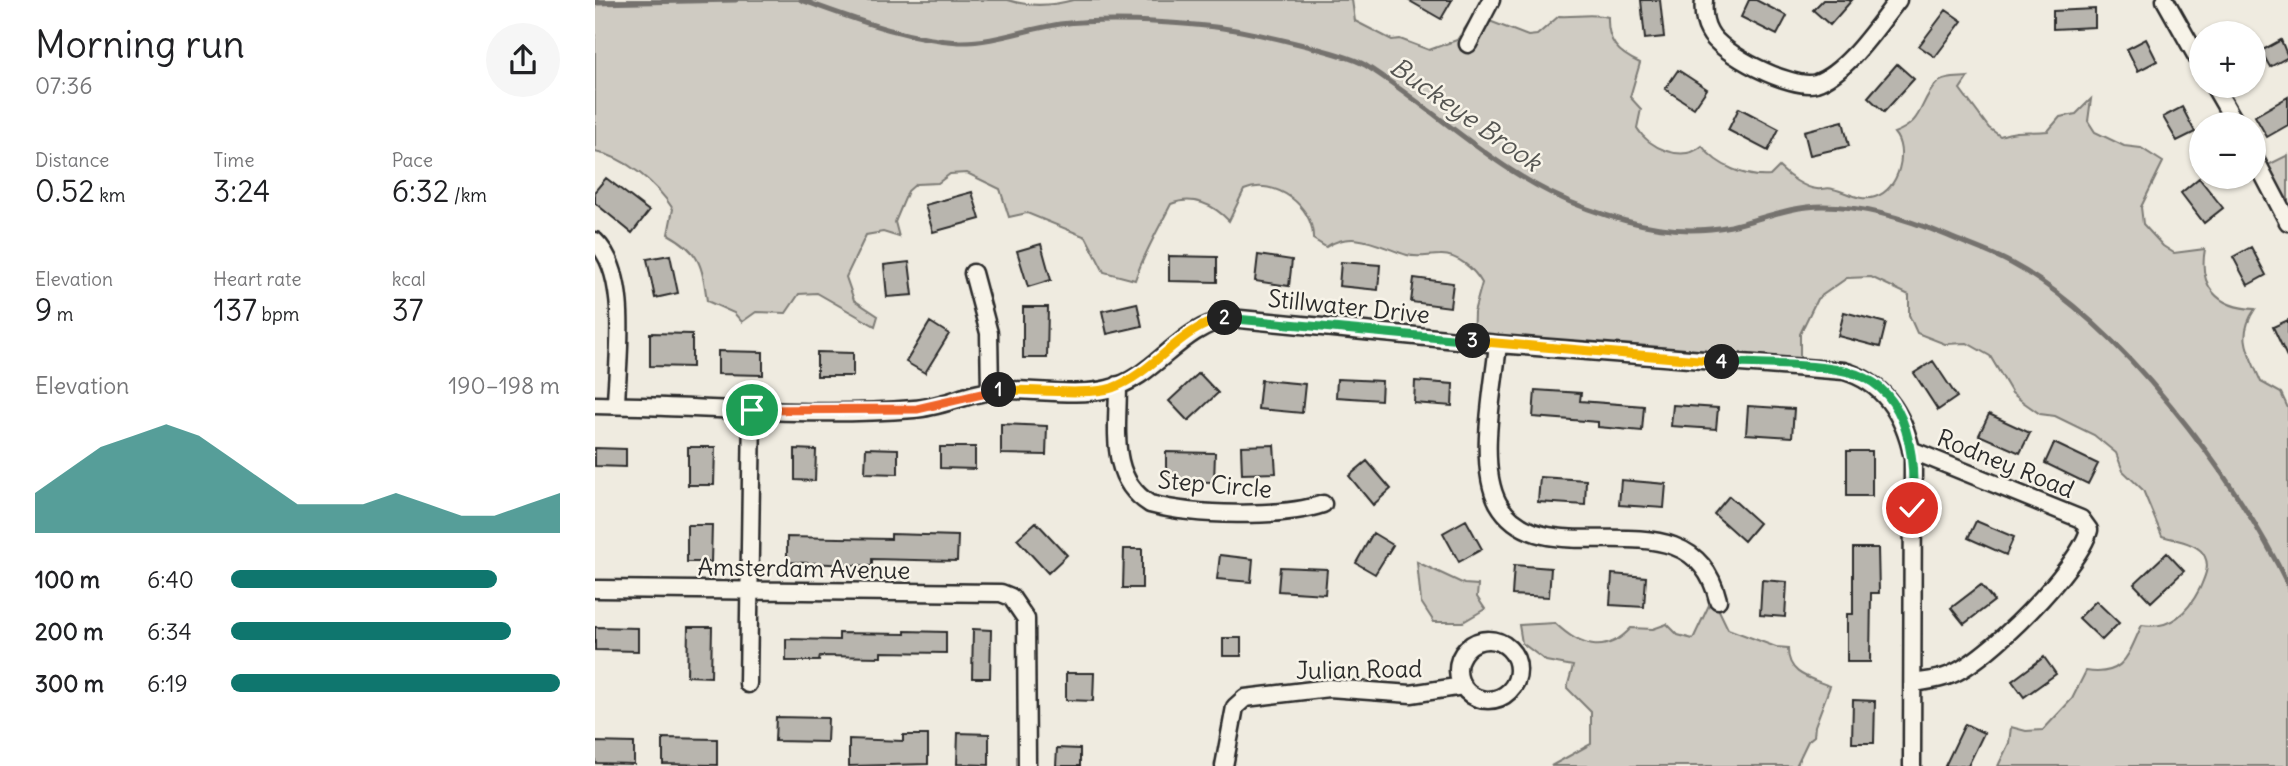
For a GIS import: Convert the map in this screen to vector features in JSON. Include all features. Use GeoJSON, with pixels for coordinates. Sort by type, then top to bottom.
{"type":"FeatureCollection","features":[{"type":"Feature","properties":{"kind":"street"},"geometry":{"type":"LineString","coordinates":[[1468,44],[1491,0]]}},
{"type":"Feature","properties":{"kind":"street"},"geometry":{"type":"LineString","coordinates":[[1704,0],[1709,33],[1724,47],[1777,77],[1806,85],[1828,77],[1844,64],[1898,0]]}},
{"type":"Feature","properties":{"kind":"street"},"geometry":{"type":"LineString","coordinates":[[2165,0],[2189,43]]}},
{"type":"Feature","properties":{"kind":"street"},"geometry":{"type":"LineString","coordinates":[[2266,180],[2288,222]]}},
{"type":"Feature","properties":{"kind":"street"},"geometry":{"type":"LineString","coordinates":[[595,241],[609,261],[616,282],[619,311],[616,405]]}},
{"type":"Feature","properties":{"kind":"street"},"geometry":{"type":"LineString","coordinates":[[973,273],[989,333],[991,391]]}},
{"type":"Feature","properties":{"kind":"street","name":"Stillwater Drive"},"geometry":{"type":"LineString","coordinates":[[595,405],[752,410],[917,409],[991,391],[1088,391],[1118,385],[1158,362],[1196,328],[1230,317],[1499,344],[1845,371],[1865,378],[1886,395],[1898,412],[1911,450],[1913,683]]}},
{"type":"Feature","properties":{"kind":"street"},"geometry":{"type":"LineString","coordinates":[[1499,344],[1488,464],[1498,502],[1511,519],[1526,529],[1564,537],[1654,540],[1682,548],[1706,568],[1718,600]]}},
{"type":"Feature","properties":{"kind":"street","name":"Step Circle"},"geometry":{"type":"LineString","coordinates":[[1118,385],[1120,467],[1124,481],[1138,497],[1150,505],[1268,513],[1304,510],[1323,504]]}},
{"type":"Feature","properties":{"kind":"street"},"geometry":{"type":"LineString","coordinates":[[748,684],[752,410]]}},
{"type":"Feature","properties":{"kind":"street","name":"Rodney Road"},"geometry":{"type":"LineString","coordinates":[[1911,450],[2081,519],[2088,530],[2081,551],[2054,586],[1989,647],[1949,676],[1913,683]]}},
{"type":"Feature","properties":{"kind":"street","name":"Amsterdam Avenue"},"geometry":{"type":"LineString","coordinates":[[595,589],[1001,593],[1011,597],[1026,619],[1027,766]]}},
{"type":"Feature","properties":{"kind":"street"},"geometry":{"type":"LineString","coordinates":[[1912,766],[1913,683]]}},
{"type":"Feature","properties":{"kind":"street","name":"Julian Road"},"geometry":{"type":"LineString","coordinates":[[1224,766],[1235,707],[1245,698],[1329,688],[1412,694],[1463,686]]}},
{"type":"Feature","properties":{"kind":"shaded area"},"geometry":{"type":"Polygon","coordinates":[[[595,0],[1008,0],[1040,5],[1073,0],[1352,0],[1355,21],[1392,40],[1400,39],[1429,50],[1457,40],[1474,15],[1528,36],[1537,35],[1559,16],[1602,16],[1608,17],[1609,33],[1615,46],[1640,63],[1630,97],[1641,109],[1637,128],[1649,142],[1676,153],[1694,151],[1702,146],[1724,165],[1742,173],[1770,176],[1779,167],[1807,186],[1831,188],[1864,198],[1883,193],[1896,178],[1901,149],[1894,133],[1911,124],[1930,91],[1943,80],[1968,77],[1960,89],[1989,128],[2000,136],[2048,131],[2060,117],[2076,114],[2091,99],[2088,121],[2095,132],[2124,146],[2141,148],[2163,162],[2141,207],[2143,224],[2163,246],[2174,253],[2205,249],[2205,274],[2213,292],[2230,304],[2255,309],[2246,328],[2249,354],[2261,382],[2281,393],[2288,408],[2288,766],[1998,766],[2009,743],[2011,727],[2026,731],[2043,730],[2072,699],[2086,671],[2099,672],[2117,667],[2128,654],[2142,625],[2162,625],[2184,612],[2200,588],[2206,572],[2206,561],[2198,548],[2162,536],[2143,490],[2123,471],[2116,453],[2094,435],[2055,416],[2040,414],[2023,402],[2012,393],[1990,356],[1967,343],[1945,344],[1917,333],[1909,315],[1909,295],[1871,277],[1847,278],[1817,299],[1800,334],[1800,366],[1473,342],[1474,312],[1482,283],[1464,263],[1446,255],[1411,256],[1356,239],[1346,239],[1326,247],[1313,239],[1312,227],[1300,206],[1280,191],[1256,187],[1244,190],[1229,221],[1202,203],[1187,200],[1171,204],[1135,280],[1104,272],[1086,237],[1027,213],[1009,217],[1000,189],[967,173],[950,174],[938,183],[916,184],[908,191],[895,222],[899,237],[883,232],[866,235],[846,277],[854,300],[878,316],[875,326],[817,293],[799,294],[786,313],[756,312],[742,322],[734,313],[707,301],[701,269],[694,254],[668,234],[673,209],[658,190],[629,166],[595,152],[595,0]]]}},
{"type":"Feature","properties":{"kind":"shaded area"},"geometry":{"type":"Polygon","coordinates":[[[2288,155],[2288,224],[2266,177],[2266,166],[2288,155]]]}},
{"type":"Feature","properties":{"kind":"shaded area"},"geometry":{"type":"Polygon","coordinates":[[[1417,562],[1464,584],[1478,585],[1477,597],[1485,609],[1463,622],[1434,622],[1421,602],[1417,562]]]}},
{"type":"Feature","properties":{"kind":"shaded area"},"geometry":{"type":"Polygon","coordinates":[[[1715,602],[1728,629],[1776,647],[1788,648],[1791,664],[1795,669],[1830,686],[1814,736],[1808,741],[1796,766],[1551,766],[1591,744],[1591,712],[1567,688],[1573,666],[1546,661],[1522,643],[1519,625],[1555,623],[1574,638],[1593,645],[1612,642],[1631,628],[1653,629],[1667,624],[1678,635],[1693,639],[1709,605],[1715,602]]]}},
{"type":"Feature","properties":{"kind":"building"},"geometry":{"type":"Polygon","coordinates":[[[1408,0],[1452,0],[1441,19],[1408,0]]]}},
{"type":"Feature","properties":{"kind":"building"},"geometry":{"type":"Polygon","coordinates":[[[1641,0],[1660,0],[1664,37],[1645,39],[1641,0]]]}},
{"type":"Feature","properties":{"kind":"building"},"geometry":{"type":"Polygon","coordinates":[[[1749,0],[1756,0],[1787,16],[1777,35],[1741,17],[1749,0]]]}},
{"type":"Feature","properties":{"kind":"building"},"geometry":{"type":"Polygon","coordinates":[[[1823,0],[1852,0],[1830,25],[1813,10],[1823,0]]]}},
{"type":"Feature","properties":{"kind":"building"},"geometry":{"type":"Polygon","coordinates":[[[2095,9],[2095,27],[2053,29],[2053,11],[2095,9]]]}},
{"type":"Feature","properties":{"kind":"building"},"geometry":{"type":"Polygon","coordinates":[[[1946,10],[1962,21],[1935,57],[1919,46],[1946,10]]]}},
{"type":"Feature","properties":{"kind":"building"},"geometry":{"type":"Polygon","coordinates":[[[2146,39],[2157,61],[2138,71],[2127,49],[2146,39]]]}},
{"type":"Feature","properties":{"kind":"building"},"geometry":{"type":"Polygon","coordinates":[[[2281,40],[2288,57],[2270,67],[2266,60],[2266,48],[2281,40]]]}},
{"type":"Feature","properties":{"kind":"building"},"geometry":{"type":"Polygon","coordinates":[[[1897,64],[1914,79],[1884,112],[1868,97],[1897,64]]]}},
{"type":"Feature","properties":{"kind":"building"},"geometry":{"type":"Polygon","coordinates":[[[1678,70],[1707,89],[1694,108],[1665,89],[1678,70]]]}},
{"type":"Feature","properties":{"kind":"building"},"geometry":{"type":"Polygon","coordinates":[[[2288,97],[2288,125],[2267,137],[2266,112],[2262,112],[2288,97]]]}},
{"type":"Feature","properties":{"kind":"building"},"geometry":{"type":"Polygon","coordinates":[[[2182,107],[2189,120],[2189,135],[2177,141],[2163,117],[2182,107]]]}},
{"type":"Feature","properties":{"kind":"building"},"geometry":{"type":"Polygon","coordinates":[[[1739,108],[1779,129],[1768,151],[1728,130],[1739,108]]]}},
{"type":"Feature","properties":{"kind":"building"},"geometry":{"type":"Polygon","coordinates":[[[1843,121],[1849,146],[1810,155],[1804,131],[1843,121]]]}},
{"type":"Feature","properties":{"kind":"building"},"geometry":{"type":"Polygon","coordinates":[[[606,178],[649,211],[632,233],[595,203],[595,191],[606,178]]]}},
{"type":"Feature","properties":{"kind":"building"},"geometry":{"type":"Polygon","coordinates":[[[2189,186],[2189,189],[2208,189],[2223,208],[2204,223],[2181,193],[2189,186]]]}},
{"type":"Feature","properties":{"kind":"building"},"geometry":{"type":"Polygon","coordinates":[[[972,192],[980,219],[933,232],[925,205],[972,192]]]}},
{"type":"Feature","properties":{"kind":"building"},"geometry":{"type":"Polygon","coordinates":[[[1041,244],[1051,280],[1028,287],[1017,251],[1041,244]]]}},
{"type":"Feature","properties":{"kind":"building"},"geometry":{"type":"Polygon","coordinates":[[[2251,247],[2266,275],[2248,285],[2233,257],[2251,247]]]}},
{"type":"Feature","properties":{"kind":"building"},"geometry":{"type":"Polygon","coordinates":[[[670,255],[678,293],[655,298],[647,259],[670,255]]]}},
{"type":"Feature","properties":{"kind":"building"},"geometry":{"type":"Polygon","coordinates":[[[1258,255],[1292,260],[1289,286],[1255,281],[1258,255]]]}},
{"type":"Feature","properties":{"kind":"building"},"geometry":{"type":"Polygon","coordinates":[[[1169,256],[1217,257],[1217,282],[1169,281],[1169,256]]]}},
{"type":"Feature","properties":{"kind":"building"},"geometry":{"type":"Polygon","coordinates":[[[909,262],[913,295],[887,297],[884,265],[909,262]]]}},
{"type":"Feature","properties":{"kind":"building"},"geometry":{"type":"Polygon","coordinates":[[[1341,262],[1380,265],[1378,290],[1339,286],[1341,262]]]}},
{"type":"Feature","properties":{"kind":"building"},"geometry":{"type":"Polygon","coordinates":[[[1414,278],[1453,283],[1450,307],[1411,302],[1414,278]]]}},
{"type":"Feature","properties":{"kind":"building"},"geometry":{"type":"Polygon","coordinates":[[[1137,303],[1142,326],[1107,334],[1102,311],[1137,303]]]}},
{"type":"Feature","properties":{"kind":"building"},"geometry":{"type":"Polygon","coordinates":[[[1023,307],[1048,307],[1047,358],[1023,358],[1023,307]]]}},
{"type":"Feature","properties":{"kind":"building"},"geometry":{"type":"Polygon","coordinates":[[[1844,312],[1886,323],[1880,347],[1838,336],[1844,312]]]}},
{"type":"Feature","properties":{"kind":"building"},"geometry":{"type":"Polygon","coordinates":[[[2288,320],[2288,359],[2273,327],[2288,320]]]}},
{"type":"Feature","properties":{"kind":"building"},"geometry":{"type":"Polygon","coordinates":[[[930,322],[949,334],[925,373],[906,362],[930,322]]]}},
{"type":"Feature","properties":{"kind":"building"},"geometry":{"type":"Polygon","coordinates":[[[650,333],[692,334],[692,367],[650,366],[650,333]]]}},
{"type":"Feature","properties":{"kind":"building"},"geometry":{"type":"Polygon","coordinates":[[[718,351],[763,352],[763,375],[718,374],[718,351]]]}},
{"type":"Feature","properties":{"kind":"building"},"geometry":{"type":"Polygon","coordinates":[[[817,352],[853,353],[853,376],[817,376],[817,352]]]}},
{"type":"Feature","properties":{"kind":"building"},"geometry":{"type":"Polygon","coordinates":[[[1933,361],[1957,397],[1938,410],[1914,373],[1933,361]]]}},
{"type":"Feature","properties":{"kind":"building"},"geometry":{"type":"Polygon","coordinates":[[[1199,373],[1218,393],[1188,421],[1169,401],[1199,373]]]}},
{"type":"Feature","properties":{"kind":"building"},"geometry":{"type":"Polygon","coordinates":[[[1337,379],[1382,381],[1381,400],[1336,397],[1337,379]]]}},
{"type":"Feature","properties":{"kind":"building"},"geometry":{"type":"Polygon","coordinates":[[[1261,380],[1305,384],[1302,413],[1258,409],[1261,380]]]}},
{"type":"Feature","properties":{"kind":"building"},"geometry":{"type":"Polygon","coordinates":[[[1415,381],[1453,384],[1452,406],[1414,403],[1415,381]]]}},
{"type":"Feature","properties":{"kind":"building"},"geometry":{"type":"Polygon","coordinates":[[[1535,390],[1581,393],[1580,401],[1644,406],[1642,431],[1598,427],[1598,422],[1533,417],[1535,390]]]}},
{"type":"Feature","properties":{"kind":"building"},"geometry":{"type":"Polygon","coordinates":[[[1673,405],[1718,408],[1716,429],[1671,426],[1673,405]]]}},
{"type":"Feature","properties":{"kind":"building"},"geometry":{"type":"Polygon","coordinates":[[[1748,406],[1794,409],[1792,437],[1746,434],[1748,406]]]}},
{"type":"Feature","properties":{"kind":"building"},"geometry":{"type":"Polygon","coordinates":[[[1989,414],[2030,433],[2020,453],[1979,435],[1989,414]]]}},
{"type":"Feature","properties":{"kind":"building"},"geometry":{"type":"Polygon","coordinates":[[[1001,424],[1047,426],[1046,455],[1001,454],[1001,424]]]}},
{"type":"Feature","properties":{"kind":"building"},"geometry":{"type":"Polygon","coordinates":[[[2054,443],[2098,464],[2088,484],[2045,463],[2054,443]]]}},
{"type":"Feature","properties":{"kind":"building"},"geometry":{"type":"Polygon","coordinates":[[[1274,445],[1276,473],[1242,474],[1241,446],[1274,445]]]}},
{"type":"Feature","properties":{"kind":"building"},"geometry":{"type":"Polygon","coordinates":[[[688,447],[715,447],[714,485],[688,485],[688,447]]]}},
{"type":"Feature","properties":{"kind":"building"},"geometry":{"type":"Polygon","coordinates":[[[940,447],[975,447],[975,469],[940,468],[940,447]]]}},
{"type":"Feature","properties":{"kind":"building"},"geometry":{"type":"Polygon","coordinates":[[[595,448],[626,449],[626,467],[595,466],[595,448]]]}},
{"type":"Feature","properties":{"kind":"building"},"geometry":{"type":"Polygon","coordinates":[[[866,448],[898,449],[898,474],[865,473],[866,448]]]}},
{"type":"Feature","properties":{"kind":"building"},"geometry":{"type":"Polygon","coordinates":[[[795,449],[816,450],[815,481],[795,480],[795,449]]]}},
{"type":"Feature","properties":{"kind":"building"},"geometry":{"type":"Polygon","coordinates":[[[1847,451],[1872,451],[1872,496],[1847,496],[1847,451]]]}},
{"type":"Feature","properties":{"kind":"building"},"geometry":{"type":"Polygon","coordinates":[[[1166,452],[1215,453],[1214,482],[1166,481],[1166,452]]]}},
{"type":"Feature","properties":{"kind":"building"},"geometry":{"type":"Polygon","coordinates":[[[1367,461],[1391,489],[1373,505],[1349,476],[1367,461]]]}},
{"type":"Feature","properties":{"kind":"building"},"geometry":{"type":"Polygon","coordinates":[[[1540,477],[1586,480],[1585,505],[1538,502],[1540,477]]]}},
{"type":"Feature","properties":{"kind":"building"},"geometry":{"type":"Polygon","coordinates":[[[1621,480],[1666,484],[1664,508],[1619,505],[1621,480]]]}},
{"type":"Feature","properties":{"kind":"building"},"geometry":{"type":"Polygon","coordinates":[[[1729,496],[1759,523],[1744,541],[1714,514],[1729,496]]]}},
{"type":"Feature","properties":{"kind":"building"},"geometry":{"type":"Polygon","coordinates":[[[1466,520],[1482,549],[1459,562],[1443,533],[1466,520]]]}},
{"type":"Feature","properties":{"kind":"building"},"geometry":{"type":"Polygon","coordinates":[[[1976,521],[2014,537],[2006,555],[1968,538],[1976,521]]]}},
{"type":"Feature","properties":{"kind":"building"},"geometry":{"type":"Polygon","coordinates":[[[1036,522],[1067,555],[1048,573],[1017,539],[1036,522]]]}},
{"type":"Feature","properties":{"kind":"building"},"geometry":{"type":"Polygon","coordinates":[[[687,525],[712,525],[711,562],[687,562],[687,525]]]}},
{"type":"Feature","properties":{"kind":"building"},"geometry":{"type":"Polygon","coordinates":[[[1373,533],[1393,545],[1375,574],[1356,563],[1373,533]]]}},
{"type":"Feature","properties":{"kind":"building"},"geometry":{"type":"Polygon","coordinates":[[[891,534],[958,536],[957,561],[872,559],[872,566],[787,562],[787,537],[891,539],[891,534]]]}},
{"type":"Feature","properties":{"kind":"building"},"geometry":{"type":"Polygon","coordinates":[[[1853,548],[1878,548],[1879,593],[1871,593],[1870,662],[1847,662],[1847,614],[1853,614],[1853,548]]]}},
{"type":"Feature","properties":{"kind":"building"},"geometry":{"type":"Polygon","coordinates":[[[1124,549],[1142,549],[1142,588],[1123,588],[1124,549]]]}},
{"type":"Feature","properties":{"kind":"building"},"geometry":{"type":"Polygon","coordinates":[[[2167,553],[2184,571],[2151,602],[2134,584],[2167,553]]]}},
{"type":"Feature","properties":{"kind":"building"},"geometry":{"type":"Polygon","coordinates":[[[1220,555],[1253,559],[1251,582],[1217,579],[1220,555]]]}},
{"type":"Feature","properties":{"kind":"building"},"geometry":{"type":"Polygon","coordinates":[[[1514,565],[1551,568],[1549,597],[1512,595],[1514,565]]]}},
{"type":"Feature","properties":{"kind":"building"},"geometry":{"type":"Polygon","coordinates":[[[1280,567],[1327,569],[1325,594],[1278,591],[1280,567]]]}},
{"type":"Feature","properties":{"kind":"building"},"geometry":{"type":"Polygon","coordinates":[[[1612,574],[1646,577],[1644,607],[1610,605],[1612,574]]]}},
{"type":"Feature","properties":{"kind":"building"},"geometry":{"type":"Polygon","coordinates":[[[1762,580],[1787,582],[1785,617],[1760,615],[1762,580]]]}},
{"type":"Feature","properties":{"kind":"building"},"geometry":{"type":"Polygon","coordinates":[[[1981,585],[1994,601],[1964,624],[1951,608],[1981,585]]]}},
{"type":"Feature","properties":{"kind":"building"},"geometry":{"type":"Polygon","coordinates":[[[2096,601],[2119,623],[2102,640],[2079,618],[2096,601]]]}},
{"type":"Feature","properties":{"kind":"building"},"geometry":{"type":"Polygon","coordinates":[[[595,627],[638,628],[638,651],[595,650],[595,627]]]}},
{"type":"Feature","properties":{"kind":"building"},"geometry":{"type":"Polygon","coordinates":[[[688,627],[712,627],[711,677],[687,676],[688,627]]]}},
{"type":"Feature","properties":{"kind":"building"},"geometry":{"type":"Polygon","coordinates":[[[973,629],[991,630],[990,678],[972,678],[973,629]]]}},
{"type":"Feature","properties":{"kind":"building"},"geometry":{"type":"Polygon","coordinates":[[[905,631],[946,632],[946,653],[881,652],[881,657],[820,656],[819,661],[786,661],[786,639],[839,640],[839,633],[905,634],[905,631]]]}},
{"type":"Feature","properties":{"kind":"building"},"geometry":{"type":"Polygon","coordinates":[[[1223,638],[1241,638],[1241,656],[1223,656],[1223,638]]]}},
{"type":"Feature","properties":{"kind":"building"},"geometry":{"type":"Polygon","coordinates":[[[2044,657],[2056,674],[2024,697],[2012,681],[2044,657]]]}},
{"type":"Feature","properties":{"kind":"building"},"geometry":{"type":"Polygon","coordinates":[[[1066,673],[1094,673],[1093,701],[1066,700],[1066,673]]]}},
{"type":"Feature","properties":{"kind":"building"},"geometry":{"type":"Polygon","coordinates":[[[1853,700],[1875,701],[1874,743],[1852,743],[1853,700]]]}},
{"type":"Feature","properties":{"kind":"building"},"geometry":{"type":"Polygon","coordinates":[[[776,717],[828,718],[827,742],[775,741],[776,717]]]}},
{"type":"Feature","properties":{"kind":"building"},"geometry":{"type":"Polygon","coordinates":[[[1965,724],[1984,733],[1968,766],[1945,766],[1965,724]]]}},
{"type":"Feature","properties":{"kind":"building"},"geometry":{"type":"Polygon","coordinates":[[[958,733],[989,734],[989,765],[957,764],[958,733]]]}},
{"type":"Feature","properties":{"kind":"building"},"geometry":{"type":"Polygon","coordinates":[[[903,735],[928,735],[928,764],[849,766],[849,739],[903,741],[903,735]]]}},
{"type":"Feature","properties":{"kind":"building"},"geometry":{"type":"Polygon","coordinates":[[[663,738],[717,739],[717,765],[663,764],[663,738]]]}},
{"type":"Feature","properties":{"kind":"building"},"geometry":{"type":"Polygon","coordinates":[[[595,742],[634,743],[634,764],[595,763],[595,742]]]}},
{"type":"Feature","properties":{"kind":"building"},"geometry":{"type":"Polygon","coordinates":[[[1057,748],[1080,749],[1080,766],[1056,766],[1057,748]]]}},
{"type":"Feature","properties":{"kind":"waterway","name":"Buckeye Brook"},"geometry":{"type":"LineString","coordinates":[[595,3],[736,0]]}},
{"type":"Feature","properties":{"kind":"waterway","name":"Buckeye Brook"},"geometry":{"type":"LineString","coordinates":[[801,0],[898,32],[959,42],[997,38],[1060,24],[1098,21],[1137,21],[1247,32],[1315,48],[1365,65],[1527,180],[1588,209],[1623,220],[1658,228],[1712,229],[1788,210],[1823,206],[1871,211],[1933,230],[2003,259],[2051,289],[2092,322],[2132,361],[2206,451],[2238,497],[2288,585]]}},
{"type":"Feature","properties":{"kind":"route"},"geometry":{"type":"LineString","coordinates":[[752,410],[917,409],[991,391],[1101,390],[1125,382],[1158,362],[1161,356],[1203,324],[1230,317],[1499,344],[1845,371],[1874,384],[1898,412],[1910,441],[1913,458],[1912,508]]}}]}
